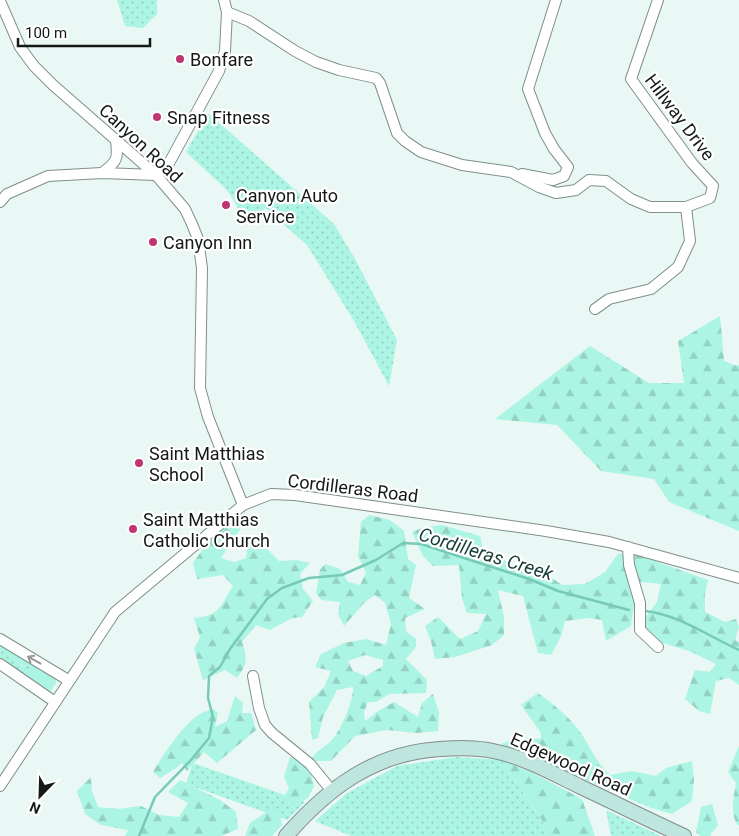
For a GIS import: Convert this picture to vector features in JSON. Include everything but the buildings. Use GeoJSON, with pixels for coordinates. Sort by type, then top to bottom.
{"type":"FeatureCollection","features":[{"type":"Feature","properties":{"kind":"main road","name":"Edgewood Road"},"geometry":{"type":"LineString","coordinates":[[286,836],[312,808],[332,791],[348,779],[378,763],[414,752],[455,748],[492,750],[510,755],[684,836]]}},
{"type":"Feature","properties":{"kind":"street"},"geometry":{"type":"LineString","coordinates":[[0,202],[7,194],[48,176],[102,173],[156,175],[168,165],[219,70],[225,50],[227,12],[224,0]]}},
{"type":"Feature","properties":{"kind":"street"},"geometry":{"type":"LineString","coordinates":[[227,12],[250,21],[295,52],[316,62],[339,70],[376,78],[380,83],[397,133],[421,152],[462,165],[553,180],[564,176],[568,167],[554,149],[545,133],[528,89],[556,0]]}},
{"type":"Feature","properties":{"kind":"street","name":"Hillway Drive"},"geometry":{"type":"LineString","coordinates":[[658,0],[631,79],[692,163],[713,186],[710,198],[686,207]]}},
{"type":"Feature","properties":{"kind":"street","name":"Canyon Road"},"geometry":{"type":"LineString","coordinates":[[0,1],[20,47],[34,66],[53,85],[156,175],[184,209],[198,239],[202,268],[200,388],[208,417],[243,505]]}},
{"type":"Feature","properties":{"kind":"street"},"geometry":{"type":"LineString","coordinates":[[102,173],[114,164],[118,158],[116,140]]}},
{"type":"Feature","properties":{"kind":"street"},"geometry":{"type":"LineString","coordinates":[[511,172],[539,187],[556,193],[576,190],[589,180],[606,182],[631,199],[650,208],[686,207],[690,241],[678,267],[651,289],[609,299],[595,309]]}},
{"type":"Feature","properties":{"kind":"street","name":"Cordilleras Road"},"geometry":{"type":"LineString","coordinates":[[0,786],[68,680],[115,612],[243,505],[271,494],[295,495],[546,531],[628,547],[739,578]]}},
{"type":"Feature","properties":{"kind":"street"},"geometry":{"type":"LineString","coordinates":[[628,547],[629,565],[640,603],[640,630],[658,647]]}},
{"type":"Feature","properties":{"kind":"street"},"geometry":{"type":"LineString","coordinates":[[0,639],[68,680]]}},
{"type":"Feature","properties":{"kind":"street"},"geometry":{"type":"LineString","coordinates":[[0,664],[55,702]]}},
{"type":"Feature","properties":{"kind":"street"},"geometry":{"type":"LineString","coordinates":[[253,676],[259,708],[265,725],[310,764],[332,791]]}},
{"type":"Feature","properties":{"kind":"green space"},"geometry":{"type":"Polygon","coordinates":[[[117,0],[157,0],[157,14],[143,28],[125,26],[117,0]]]}},
{"type":"Feature","properties":{"kind":"green space"},"geometry":{"type":"Polygon","coordinates":[[[208,113],[334,224],[354,257],[397,340],[389,386],[354,321],[307,245],[265,208],[251,220],[240,211],[227,190],[186,152],[208,113]]]}},
{"type":"Feature","properties":{"kind":"green space"},"geometry":{"type":"Polygon","coordinates":[[[720,316],[724,361],[739,365],[739,531],[669,502],[654,479],[601,471],[557,425],[495,419],[590,346],[649,383],[684,383],[678,341],[720,316]]]}},
{"type":"Feature","properties":{"kind":"green space"},"geometry":{"type":"Polygon","coordinates":[[[369,515],[390,520],[404,531],[408,559],[416,565],[409,598],[425,609],[405,618],[406,631],[416,639],[416,647],[406,659],[427,680],[426,693],[389,694],[376,702],[368,702],[364,712],[365,721],[394,702],[418,717],[422,703],[433,694],[439,712],[438,731],[416,733],[387,730],[355,736],[331,761],[310,761],[317,752],[334,738],[349,708],[353,693],[353,687],[337,690],[323,717],[318,738],[312,740],[309,702],[324,687],[331,671],[315,667],[321,654],[344,643],[366,639],[386,645],[391,624],[385,603],[375,595],[365,602],[344,626],[338,614],[340,602],[321,600],[316,593],[320,570],[325,564],[340,569],[348,582],[360,585],[366,573],[358,556],[361,522],[369,515]],[[365,655],[348,661],[353,671],[366,676],[383,666],[383,660],[365,655]]]}},
{"type":"Feature","properties":{"kind":"green space"},"geometry":{"type":"Polygon","coordinates":[[[239,519],[241,528],[221,558],[234,562],[246,558],[249,539],[261,543],[279,561],[297,560],[310,563],[300,574],[303,589],[313,601],[302,617],[292,618],[270,630],[256,625],[242,642],[245,661],[243,669],[237,678],[225,670],[203,680],[194,649],[200,637],[194,618],[209,615],[218,609],[233,586],[223,575],[197,579],[193,563],[205,546],[227,522],[239,519]]]}},
{"type":"Feature","properties":{"kind":"green space"},"geometry":{"type":"Polygon","coordinates":[[[442,525],[480,536],[484,554],[498,552],[504,560],[527,572],[545,573],[562,585],[585,584],[605,572],[618,554],[638,552],[649,559],[708,580],[705,594],[705,612],[725,622],[736,619],[739,627],[735,640],[739,642],[739,685],[729,678],[716,681],[710,714],[699,711],[685,699],[695,670],[710,672],[716,664],[689,651],[653,640],[641,631],[645,618],[657,602],[661,584],[632,581],[635,597],[631,626],[606,641],[602,620],[590,618],[565,621],[561,636],[551,655],[538,653],[523,596],[498,590],[504,617],[504,635],[492,645],[455,657],[435,659],[425,626],[438,617],[460,639],[478,631],[486,614],[467,613],[462,598],[459,565],[433,566],[423,556],[412,532],[422,528],[442,525]]]}},
{"type":"Feature","properties":{"kind":"green space"},"geometry":{"type":"Polygon","coordinates":[[[0,645],[30,662],[26,667],[22,666],[0,649],[0,645]]]}},
{"type":"Feature","properties":{"kind":"green space"},"geometry":{"type":"Polygon","coordinates":[[[0,649],[25,667],[30,662],[41,668],[31,673],[28,682],[0,660],[0,649]]]}},
{"type":"Feature","properties":{"kind":"green space"},"geometry":{"type":"Polygon","coordinates":[[[41,668],[56,679],[56,683],[48,695],[28,682],[31,671],[41,668]]]}},
{"type":"Feature","properties":{"kind":"green space"},"geometry":{"type":"Polygon","coordinates":[[[538,693],[572,722],[597,760],[610,775],[632,771],[656,776],[666,768],[692,761],[694,779],[692,801],[672,814],[651,808],[501,744],[518,737],[541,739],[541,733],[521,705],[538,693]]]}},
{"type":"Feature","properties":{"kind":"green space"},"geometry":{"type":"Polygon","coordinates":[[[235,696],[243,703],[242,713],[251,713],[256,730],[217,763],[204,752],[187,771],[182,763],[160,778],[153,772],[175,739],[196,717],[213,709],[218,713],[215,727],[227,721],[235,696]]]}},
{"type":"Feature","properties":{"kind":"green space"},"geometry":{"type":"Polygon","coordinates":[[[739,746],[739,826],[733,811],[736,783],[728,772],[739,746]]]}},
{"type":"Feature","properties":{"kind":"green space"},"geometry":{"type":"Polygon","coordinates":[[[290,757],[302,759],[310,771],[314,786],[308,798],[296,805],[283,799],[289,788],[284,777],[290,757]]]}},
{"type":"Feature","properties":{"kind":"green space"},"geometry":{"type":"Polygon","coordinates":[[[457,757],[501,760],[548,829],[557,836],[351,836],[315,821],[347,793],[397,766],[457,757]]]}},
{"type":"Feature","properties":{"kind":"green space"},"geometry":{"type":"Polygon","coordinates":[[[501,760],[531,772],[582,799],[595,836],[557,836],[548,829],[501,760]]]}},
{"type":"Feature","properties":{"kind":"green space"},"geometry":{"type":"Polygon","coordinates":[[[193,763],[305,802],[287,820],[186,784],[193,763]]]}},
{"type":"Feature","properties":{"kind":"green space"},"geometry":{"type":"Polygon","coordinates":[[[91,777],[92,791],[98,807],[118,809],[141,806],[159,815],[179,817],[188,803],[168,792],[180,780],[220,800],[236,812],[238,829],[221,836],[125,836],[128,830],[101,825],[85,814],[77,791],[91,777]]]}},
{"type":"Feature","properties":{"kind":"green space"},"geometry":{"type":"Polygon","coordinates":[[[712,804],[718,825],[710,835],[712,836],[700,836],[696,832],[701,807],[712,804]]]}},
{"type":"Feature","properties":{"kind":"green space"},"geometry":{"type":"Polygon","coordinates":[[[270,810],[280,814],[282,825],[272,836],[245,836],[250,823],[270,810]]]}},
{"type":"Feature","properties":{"kind":"green space"},"geometry":{"type":"Polygon","coordinates":[[[606,810],[661,836],[611,836],[606,810]]]}},
{"type":"Feature","properties":{"kind":"waterway","name":"Cordilleras Creek"},"geometry":{"type":"LineString","coordinates":[[139,836],[155,797],[191,760],[209,738],[213,717],[208,698],[209,676],[220,667],[230,649],[267,599],[282,588],[309,578],[342,575],[376,560],[403,543],[421,544],[529,579],[558,591],[629,610]]}},
{"type":"Feature","properties":{"kind":"waterway","name":"Cordilleras Creek"},"geometry":{"type":"LineString","coordinates":[[645,611],[682,621],[739,650]]}},
{"type":"Feature","properties":{"kind":"place","name":"Bonfare"},"geometry":{"type":"Point","coordinates":[180,59]}},
{"type":"Feature","properties":{"kind":"place","name":"Snap Fitness"},"geometry":{"type":"Point","coordinates":[157,117]}},
{"type":"Feature","properties":{"kind":"place","name":"Canyon Auto Service"},"geometry":{"type":"Point","coordinates":[226,205]}},
{"type":"Feature","properties":{"kind":"place","name":"Canyon Inn"},"geometry":{"type":"Point","coordinates":[153,242]}},
{"type":"Feature","properties":{"kind":"place","name":"Saint Matthias School"},"geometry":{"type":"Point","coordinates":[139,463]}},
{"type":"Feature","properties":{"kind":"place","name":"Saint Matthias Catholic Church"},"geometry":{"type":"Point","coordinates":[133,529]}}]}
